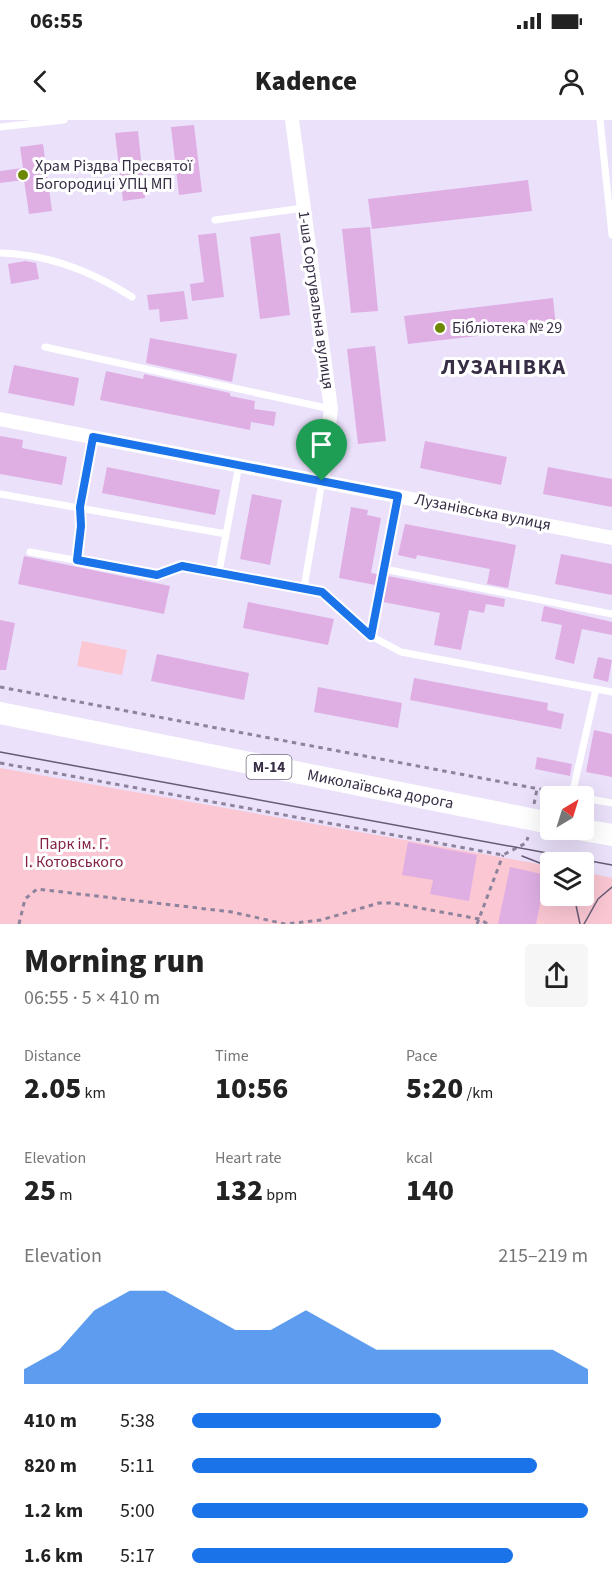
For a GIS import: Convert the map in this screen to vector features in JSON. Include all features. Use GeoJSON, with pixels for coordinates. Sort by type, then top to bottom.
{"type":"FeatureCollection","features":[{"type":"Feature","properties":{"kind":"main road","name":"Миколаївська дорога"},"geometry":{"type":"LineString","coordinates":[[0,713],[540,815]]}},
{"type":"Feature","properties":{"kind":"main road"},"geometry":{"type":"LineString","coordinates":[[594,832],[612,835]]}},
{"type":"Feature","properties":{"kind":"street","name":"1-ша Сортувальна вулиця"},"geometry":{"type":"LineString","coordinates":[[292,120],[331,409],[322,481]]}},
{"type":"Feature","properties":{"kind":"street","name":"Лузанівська вулиця"},"geometry":{"type":"LineString","coordinates":[[0,419],[612,538]]}},
{"type":"Feature","properties":{"kind":"lane"},"geometry":{"type":"LineString","coordinates":[[0,128],[64,120]]}},
{"type":"Feature","properties":{"kind":"lane"},"geometry":{"type":"LineString","coordinates":[[600,120],[612,235]]}},
{"type":"Feature","properties":{"kind":"lane"},"geometry":{"type":"LineString","coordinates":[[215,220],[304,208]]}},
{"type":"Feature","properties":{"kind":"lane"},"geometry":{"type":"LineString","coordinates":[[0,253],[42,257],[109,284],[132,297]]}},
{"type":"Feature","properties":{"kind":"lane"},"geometry":{"type":"LineString","coordinates":[[45,347],[331,409]]}},
{"type":"Feature","properties":{"kind":"lane"},"geometry":{"type":"LineString","coordinates":[[77,560],[81,526],[80,507],[93,437]]}},
{"type":"Feature","properties":{"kind":"lane"},"geometry":{"type":"LineString","coordinates":[[219,572],[239,465]]}},
{"type":"Feature","properties":{"kind":"lane"},"geometry":{"type":"LineString","coordinates":[[304,588],[322,481]]}},
{"type":"Feature","properties":{"kind":"lane"},"geometry":{"type":"LineString","coordinates":[[0,494],[226,534]]}},
{"type":"Feature","properties":{"kind":"lane"},"geometry":{"type":"LineString","coordinates":[[371,636],[398,496]]}},
{"type":"Feature","properties":{"kind":"lane"},"geometry":{"type":"LineString","coordinates":[[30,552],[157,575],[182,566],[304,588],[330,597],[371,636],[401,652],[612,692]]}},
{"type":"Feature","properties":{"kind":"lane"},"geometry":{"type":"LineString","coordinates":[[384,569],[612,614]]}},
{"type":"Feature","properties":{"kind":"lane"},"geometry":{"type":"LineString","coordinates":[[577,786],[596,689]]}},
{"type":"Feature","properties":{"kind":"lane"},"geometry":{"type":"LineString","coordinates":[[594,800],[612,803]]}},
{"type":"Feature","properties":{"kind":"path"},"geometry":{"type":"LineString","coordinates":[[0,687],[540,789]]}},
{"type":"Feature","properties":{"kind":"path"},"geometry":{"type":"LineString","coordinates":[[0,763],[496,853]]}},
{"type":"Feature","properties":{"kind":"path"},"geometry":{"type":"LineString","coordinates":[[477,924],[503,855]]}},
{"type":"Feature","properties":{"kind":"path"},"geometry":{"type":"LineString","coordinates":[[19,924],[25,899],[37,889],[232,912],[285,924],[323,920],[379,903],[393,903],[479,919],[488,924]]}},
{"type":"Feature","properties":{"kind":"path"},"geometry":{"type":"LineString","coordinates":[[318,924],[323,920]]}},
{"type":"Feature","properties":{"kind":"green space"},"geometry":{"type":"Polygon","coordinates":[[[82,641],[127,650],[122,675],[77,666],[82,641]]]}},
{"type":"Feature","properties":{"kind":"green space","name":"Парк ім. Г. І. Котовського"},"geometry":{"type":"Polygon","coordinates":[[[0,768],[540,864],[540,906],[594,906],[594,874],[612,878],[612,924],[0,924],[0,768]]]}},
{"type":"Feature","properties":{"kind":"building"},"geometry":{"type":"Polygon","coordinates":[[[194,125],[202,192],[179,195],[171,127],[194,125]]]}},
{"type":"Feature","properties":{"kind":"building"},"geometry":{"type":"Polygon","coordinates":[[[138,131],[145,198],[123,201],[115,133],[138,131]]]}},
{"type":"Feature","properties":{"kind":"building","name":"Храм Різдва Пресвятої Богородиці УПЦ МП"},"geometry":{"type":"Polygon","coordinates":[[[43,144],[52,211],[29,214],[24,180],[0,183],[0,171],[23,168],[20,147],[43,144]]]}},
{"type":"Feature","properties":{"kind":"building"},"geometry":{"type":"Polygon","coordinates":[[[528,180],[532,211],[372,229],[368,199],[528,180]]]}},
{"type":"Feature","properties":{"kind":"building"},"geometry":{"type":"Polygon","coordinates":[[[370,227],[378,311],[351,313],[342,229],[370,227]]]}},
{"type":"Feature","properties":{"kind":"building"},"geometry":{"type":"Polygon","coordinates":[[[216,233],[224,297],[192,301],[190,284],[204,282],[198,235],[216,233]]]}},
{"type":"Feature","properties":{"kind":"building"},"geometry":{"type":"Polygon","coordinates":[[[280,233],[290,315],[260,319],[250,237],[280,233]]]}},
{"type":"Feature","properties":{"kind":"building"},"geometry":{"type":"Polygon","coordinates":[[[25,261],[36,263],[39,279],[11,284],[8,264],[25,261]]]}},
{"type":"Feature","properties":{"kind":"building"},"geometry":{"type":"Polygon","coordinates":[[[184,291],[188,319],[160,322],[159,309],[149,310],[147,295],[184,291]]]}},
{"type":"Feature","properties":{"kind":"building"},"geometry":{"type":"Polygon","coordinates":[[[553,298],[556,327],[408,344],[404,316],[553,298]]]}},
{"type":"Feature","properties":{"kind":"building"},"geometry":{"type":"Polygon","coordinates":[[[150,338],[237,354],[232,382],[146,363],[150,338]]]}},
{"type":"Feature","properties":{"kind":"building"},"geometry":{"type":"Polygon","coordinates":[[[375,346],[386,441],[358,444],[347,349],[375,346]]]}},
{"type":"Feature","properties":{"kind":"building"},"geometry":{"type":"Polygon","coordinates":[[[14,365],[79,378],[74,406],[8,393],[14,365]]]}},
{"type":"Feature","properties":{"kind":"building"},"geometry":{"type":"Polygon","coordinates":[[[106,371],[143,379],[144,374],[230,393],[230,396],[255,401],[254,409],[276,412],[274,426],[251,422],[250,430],[100,400],[106,371]]]}},
{"type":"Feature","properties":{"kind":"building"},"geometry":{"type":"Polygon","coordinates":[[[0,436],[23,440],[22,448],[67,457],[62,485],[0,474],[0,436]]]}},
{"type":"Feature","properties":{"kind":"building"},"geometry":{"type":"Polygon","coordinates":[[[425,441],[507,457],[501,485],[420,468],[425,441]]]}},
{"type":"Feature","properties":{"kind":"building"},"geometry":{"type":"Polygon","coordinates":[[[107,467],[220,490],[215,515],[102,493],[107,467]]]}},
{"type":"Feature","properties":{"kind":"building"},"geometry":{"type":"Polygon","coordinates":[[[548,467],[612,479],[612,507],[543,494],[548,467]]]}},
{"type":"Feature","properties":{"kind":"building"},"geometry":{"type":"Polygon","coordinates":[[[252,494],[282,500],[270,565],[240,559],[252,494]]]}},
{"type":"Feature","properties":{"kind":"building"},"geometry":{"type":"Polygon","coordinates":[[[351,507],[368,510],[367,515],[381,518],[371,573],[377,574],[375,585],[339,578],[351,507]]]}},
{"type":"Feature","properties":{"kind":"building"},"geometry":{"type":"Polygon","coordinates":[[[405,524],[516,545],[508,588],[487,584],[490,569],[417,555],[416,559],[398,555],[405,524]]]}},
{"type":"Feature","properties":{"kind":"building"},"geometry":{"type":"Polygon","coordinates":[[[561,554],[612,564],[612,595],[555,584],[561,554]]]}},
{"type":"Feature","properties":{"kind":"building"},"geometry":{"type":"Polygon","coordinates":[[[24,556],[170,586],[164,614],[18,584],[24,556]]]}},
{"type":"Feature","properties":{"kind":"building"},"geometry":{"type":"Polygon","coordinates":[[[388,576],[505,599],[504,607],[486,604],[484,613],[469,610],[461,650],[434,645],[440,613],[383,602],[388,576]]]}},
{"type":"Feature","properties":{"kind":"building"},"geometry":{"type":"Polygon","coordinates":[[[248,602],[334,619],[328,645],[243,628],[248,602]]]}},
{"type":"Feature","properties":{"kind":"building"},"geometry":{"type":"Polygon","coordinates":[[[544,606],[612,622],[612,635],[582,629],[574,664],[555,659],[562,625],[541,621],[544,606]]]}},
{"type":"Feature","properties":{"kind":"building"},"geometry":{"type":"Polygon","coordinates":[[[0,620],[15,623],[6,670],[0,670],[0,620]]]}},
{"type":"Feature","properties":{"kind":"building"},"geometry":{"type":"Polygon","coordinates":[[[157,654],[249,673],[244,700],[151,681],[157,654]]]}},
{"type":"Feature","properties":{"kind":"building"},"geometry":{"type":"Polygon","coordinates":[[[598,657],[612,660],[608,682],[593,678],[598,657]]]}},
{"type":"Feature","properties":{"kind":"building"},"geometry":{"type":"Polygon","coordinates":[[[414,678],[548,703],[547,710],[564,714],[561,729],[410,700],[414,678]]]}},
{"type":"Feature","properties":{"kind":"building"},"geometry":{"type":"Polygon","coordinates":[[[318,687],[402,703],[398,728],[314,712],[318,687]]]}},
{"type":"Feature","properties":{"kind":"building"},"geometry":{"type":"Polygon","coordinates":[[[594,730],[612,734],[612,777],[586,772],[594,730]]]}},
{"type":"Feature","properties":{"kind":"building"},"geometry":{"type":"Polygon","coordinates":[[[537,757],[572,764],[570,776],[535,769],[537,757]]]}},
{"type":"Feature","properties":{"kind":"building"},"geometry":{"type":"Polygon","coordinates":[[[408,842],[477,855],[469,901],[430,894],[433,880],[402,875],[408,842]]]}},
{"type":"Feature","properties":{"kind":"building"},"geometry":{"type":"Polygon","coordinates":[[[510,867],[540,874],[540,904],[536,924],[498,924],[510,867]]]}},
{"type":"Feature","properties":{"kind":"tram line"},"geometry":{"type":"LineString","coordinates":[[0,752],[612,865]]}},
{"type":"Feature","properties":{"kind":"tram line"},"geometry":{"type":"LineString","coordinates":[[522,856],[540,863]]}},
{"type":"Feature","properties":{"kind":"tram line"},"geometry":{"type":"LineString","coordinates":[[584,924],[598,899],[612,887]]}},
{"type":"Feature","properties":{"kind":"tram line"},"geometry":{"type":"LineString","coordinates":[[576,906],[580,924]]}},
{"type":"Feature","properties":{"kind":"place","name":"Храм Різдва Пресвятої Богородиці УПЦ МП"},"geometry":{"type":"Point","coordinates":[23,175]}},
{"type":"Feature","properties":{"kind":"place","name":"Бібліотека № 29"},"geometry":{"type":"Point","coordinates":[440,328]}},
{"type":"Feature","properties":{"kind":"district","name":"ЛУЗАНІВКА"},"geometry":{"type":"Point","coordinates":[504,367]}},
{"type":"Feature","properties":{"kind":"route"},"geometry":{"type":"LineString","coordinates":[[93,437],[322,481],[398,496],[371,636],[322,592],[182,566],[157,575],[77,560],[81,526],[80,507],[93,437]]}}]}
